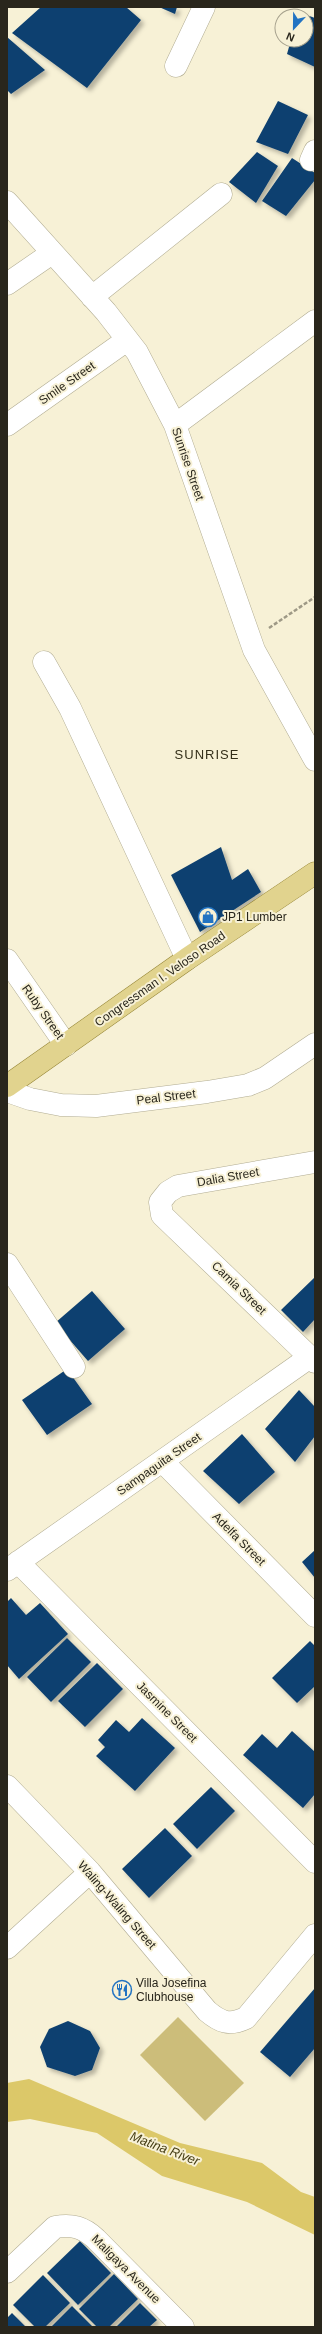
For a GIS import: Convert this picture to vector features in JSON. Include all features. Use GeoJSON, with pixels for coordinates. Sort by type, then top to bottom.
{"type":"FeatureCollection","features":[{"type":"Feature","properties":{"kind":"main road","name":"Congressman I. Veloso Road"},"geometry":{"type":"LineString","coordinates":[[7,1086],[187,959],[315,873]]}},
{"type":"Feature","properties":{"kind":"street"},"geometry":{"type":"LineString","coordinates":[[176,66],[204,7]]}},
{"type":"Feature","properties":{"kind":"street"},"geometry":{"type":"LineString","coordinates":[[92,297],[221,194]]}},
{"type":"Feature","properties":{"kind":"street","name":"Sunrise Street"},"geometry":{"type":"LineString","coordinates":[[7,202],[92,297],[137,352],[175,425],[250,641],[287,712],[315,760]]}},
{"type":"Feature","properties":{"kind":"street"},"geometry":{"type":"LineString","coordinates":[[7,284],[52,253]]}},
{"type":"Feature","properties":{"kind":"street"},"geometry":{"type":"LineString","coordinates":[[175,425],[315,321]]}},
{"type":"Feature","properties":{"kind":"street","name":"Smile Street"},"geometry":{"type":"LineString","coordinates":[[7,426],[127,340]]}},
{"type":"Feature","properties":{"kind":"street"},"geometry":{"type":"LineString","coordinates":[[44,662],[70,708],[187,959]]}},
{"type":"Feature","properties":{"kind":"street","name":"Ruby Street"},"geometry":{"type":"LineString","coordinates":[[7,960],[66,1045]]}},
{"type":"Feature","properties":{"kind":"street","name":"Peal Street"},"geometry":{"type":"LineString","coordinates":[[7,1091],[30,1099],[61,1105],[96,1106],[207,1092],[248,1085],[266,1078],[315,1044]]}},
{"type":"Feature","properties":{"kind":"street","name":"Dalia Street"},"geometry":{"type":"LineString","coordinates":[[162,1215],[160,1202],[168,1192],[178,1186],[315,1162]]}},
{"type":"Feature","properties":{"kind":"street","name":"Camia Street"},"geometry":{"type":"LineString","coordinates":[[162,1215],[313,1360]]}},
{"type":"Feature","properties":{"kind":"street"},"geometry":{"type":"LineString","coordinates":[[7,1264],[74,1367]]}},
{"type":"Feature","properties":{"kind":"street","name":"Sampaguita Street"},"geometry":{"type":"LineString","coordinates":[[13,1566],[313,1360]]}},
{"type":"Feature","properties":{"kind":"street","name":"Adelfa Street"},"geometry":{"type":"LineString","coordinates":[[163,1462],[315,1616]]}},
{"type":"Feature","properties":{"kind":"street","name":"Jasmine Street"},"geometry":{"type":"LineString","coordinates":[[13,1566],[315,1862]]}},
{"type":"Feature","properties":{"kind":"street","name":"Waling-Waling Street"},"geometry":{"type":"LineString","coordinates":[[7,1786],[90,1872],[207,2011],[226,2023],[235,2023],[246,2018],[315,1934]]}},
{"type":"Feature","properties":{"kind":"street"},"geometry":{"type":"LineString","coordinates":[[7,1948],[90,1872]]}},
{"type":"Feature","properties":{"kind":"street","name":"Maligaya Avenue"},"geometry":{"type":"LineString","coordinates":[[7,2272],[55,2227],[76,2226],[88,2231],[96,2238],[183,2327]]}},
{"type":"Feature","properties":{"kind":"path"},"geometry":{"type":"LineString","coordinates":[[250,641],[315,597]]}},
{"type":"Feature","properties":{"kind":"shaded area"},"geometry":{"type":"Polygon","coordinates":[[[178,2017],[244,2083],[205,2121],[140,2055],[178,2017]]]}},
{"type":"Feature","properties":{"kind":"water","name":"Matina River"},"geometry":{"type":"Polygon","coordinates":[[[29,2079],[180,2143],[262,2163],[301,2192],[315,2197],[315,2235],[247,2202],[162,2176],[97,2133],[30,2119],[7,2122],[7,2083],[29,2079]]]}},
{"type":"Feature","properties":{"kind":"building"},"geometry":{"type":"Polygon","coordinates":[[[41,7],[126,7],[141,20],[87,88],[12,33],[41,7]]]}},
{"type":"Feature","properties":{"kind":"building"},"geometry":{"type":"Polygon","coordinates":[[[159,7],[177,7],[175,14],[159,7]]]}},
{"type":"Feature","properties":{"kind":"building"},"geometry":{"type":"Polygon","coordinates":[[[315,18],[315,67],[287,54],[289,48],[314,48],[315,18]]]}},
{"type":"Feature","properties":{"kind":"building"},"geometry":{"type":"Polygon","coordinates":[[[7,37],[45,70],[11,94],[7,90],[7,37]]]}},
{"type":"Feature","properties":{"kind":"building"},"geometry":{"type":"Polygon","coordinates":[[[278,101],[308,115],[288,154],[256,142],[278,101]]]}},
{"type":"Feature","properties":{"kind":"building"},"geometry":{"type":"Polygon","coordinates":[[[257,152],[278,166],[256,203],[229,182],[257,152]]]}},
{"type":"Feature","properties":{"kind":"building"},"geometry":{"type":"Polygon","coordinates":[[[292,158],[315,173],[315,180],[286,216],[262,201],[292,158]]]}},
{"type":"Feature","properties":{"kind":"building"},"geometry":{"type":"Polygon","coordinates":[[[221,847],[232,880],[248,869],[261,892],[200,932],[171,875],[221,847]]]}},
{"type":"Feature","properties":{"kind":"building"},"geometry":{"type":"Polygon","coordinates":[[[315,1277],[315,1319],[303,1332],[281,1310],[315,1277]]]}},
{"type":"Feature","properties":{"kind":"building"},"geometry":{"type":"Polygon","coordinates":[[[92,1291],[125,1329],[88,1361],[55,1323],[92,1291]]]}},
{"type":"Feature","properties":{"kind":"building"},"geometry":{"type":"Polygon","coordinates":[[[67,1369],[92,1404],[47,1435],[22,1400],[67,1369]]]}},
{"type":"Feature","properties":{"kind":"building"},"geometry":{"type":"Polygon","coordinates":[[[299,1390],[315,1407],[315,1436],[295,1462],[265,1429],[299,1390]]]}},
{"type":"Feature","properties":{"kind":"building"},"geometry":{"type":"Polygon","coordinates":[[[242,1434],[275,1472],[239,1504],[203,1471],[242,1434]]]}},
{"type":"Feature","properties":{"kind":"building"},"geometry":{"type":"Polygon","coordinates":[[[315,1550],[315,1578],[302,1562],[315,1550]]]}},
{"type":"Feature","properties":{"kind":"building"},"geometry":{"type":"Polygon","coordinates":[[[11,1598],[26,1615],[40,1603],[68,1634],[19,1679],[7,1665],[7,1602],[11,1598]]]}},
{"type":"Feature","properties":{"kind":"building"},"geometry":{"type":"Polygon","coordinates":[[[67,1638],[91,1662],[51,1702],[27,1677],[67,1638]]]}},
{"type":"Feature","properties":{"kind":"building"},"geometry":{"type":"Polygon","coordinates":[[[310,1641],[315,1646],[315,1686],[297,1703],[272,1678],[310,1641]]]}},
{"type":"Feature","properties":{"kind":"building"},"geometry":{"type":"Polygon","coordinates":[[[97,1663],[123,1689],[85,1727],[58,1701],[97,1663]]]}},
{"type":"Feature","properties":{"kind":"building"},"geometry":{"type":"Polygon","coordinates":[[[142,1718],[175,1748],[135,1791],[96,1756],[105,1747],[98,1740],[116,1720],[129,1732],[142,1718]]]}},
{"type":"Feature","properties":{"kind":"building"},"geometry":{"type":"Polygon","coordinates":[[[292,1731],[315,1752],[315,1794],[303,1808],[243,1755],[262,1734],[277,1748],[292,1731]]]}},
{"type":"Feature","properties":{"kind":"building"},"geometry":{"type":"Polygon","coordinates":[[[211,1787],[235,1811],[197,1849],[173,1824],[211,1787]]]}},
{"type":"Feature","properties":{"kind":"building"},"geometry":{"type":"Polygon","coordinates":[[[165,1828],[192,1856],[149,1898],[122,1869],[165,1828]]]}},
{"type":"Feature","properties":{"kind":"building"},"geometry":{"type":"Polygon","coordinates":[[[315,1988],[315,2048],[290,2077],[260,2052],[315,1988]]]}},
{"type":"Feature","properties":{"kind":"building"},"geometry":{"type":"Polygon","coordinates":[[[68,2021],[90,2031],[100,2048],[92,2070],[75,2076],[47,2067],[40,2047],[49,2029],[68,2021]]]}},
{"type":"Feature","properties":{"kind":"building"},"geometry":{"type":"Polygon","coordinates":[[[80,2241],[111,2273],[78,2305],[47,2273],[80,2241]]]}},
{"type":"Feature","properties":{"kind":"building"},"geometry":{"type":"Polygon","coordinates":[[[114,2274],[138,2299],[109,2327],[97,2327],[79,2309],[114,2274]]]}},
{"type":"Feature","properties":{"kind":"building"},"geometry":{"type":"Polygon","coordinates":[[[43,2275],[70,2303],[45,2327],[35,2327],[13,2305],[43,2275]]]}},
{"type":"Feature","properties":{"kind":"building"},"geometry":{"type":"Polygon","coordinates":[[[140,2303],[157,2320],[149,2327],[116,2327],[140,2303]]]}},
{"type":"Feature","properties":{"kind":"building"},"geometry":{"type":"Polygon","coordinates":[[[72,2306],[93,2327],[51,2327],[72,2306]]]}},
{"type":"Feature","properties":{"kind":"building"},"geometry":{"type":"Polygon","coordinates":[[[12,2313],[26,2327],[7,2327],[7,2318],[12,2313]]]}},
{"type":"Feature","properties":{"kind":"place","name":"JP1 Lumber"},"geometry":{"type":"Point","coordinates":[208,917]}},
{"type":"Feature","properties":{"kind":"place","name":"Villa Josefina Clubhouse"},"geometry":{"type":"Point","coordinates":[122,1990]}},
{"type":"Feature","properties":{"kind":"district","name":"SUNRISE"},"geometry":{"type":"Point","coordinates":[207,754]}}]}
